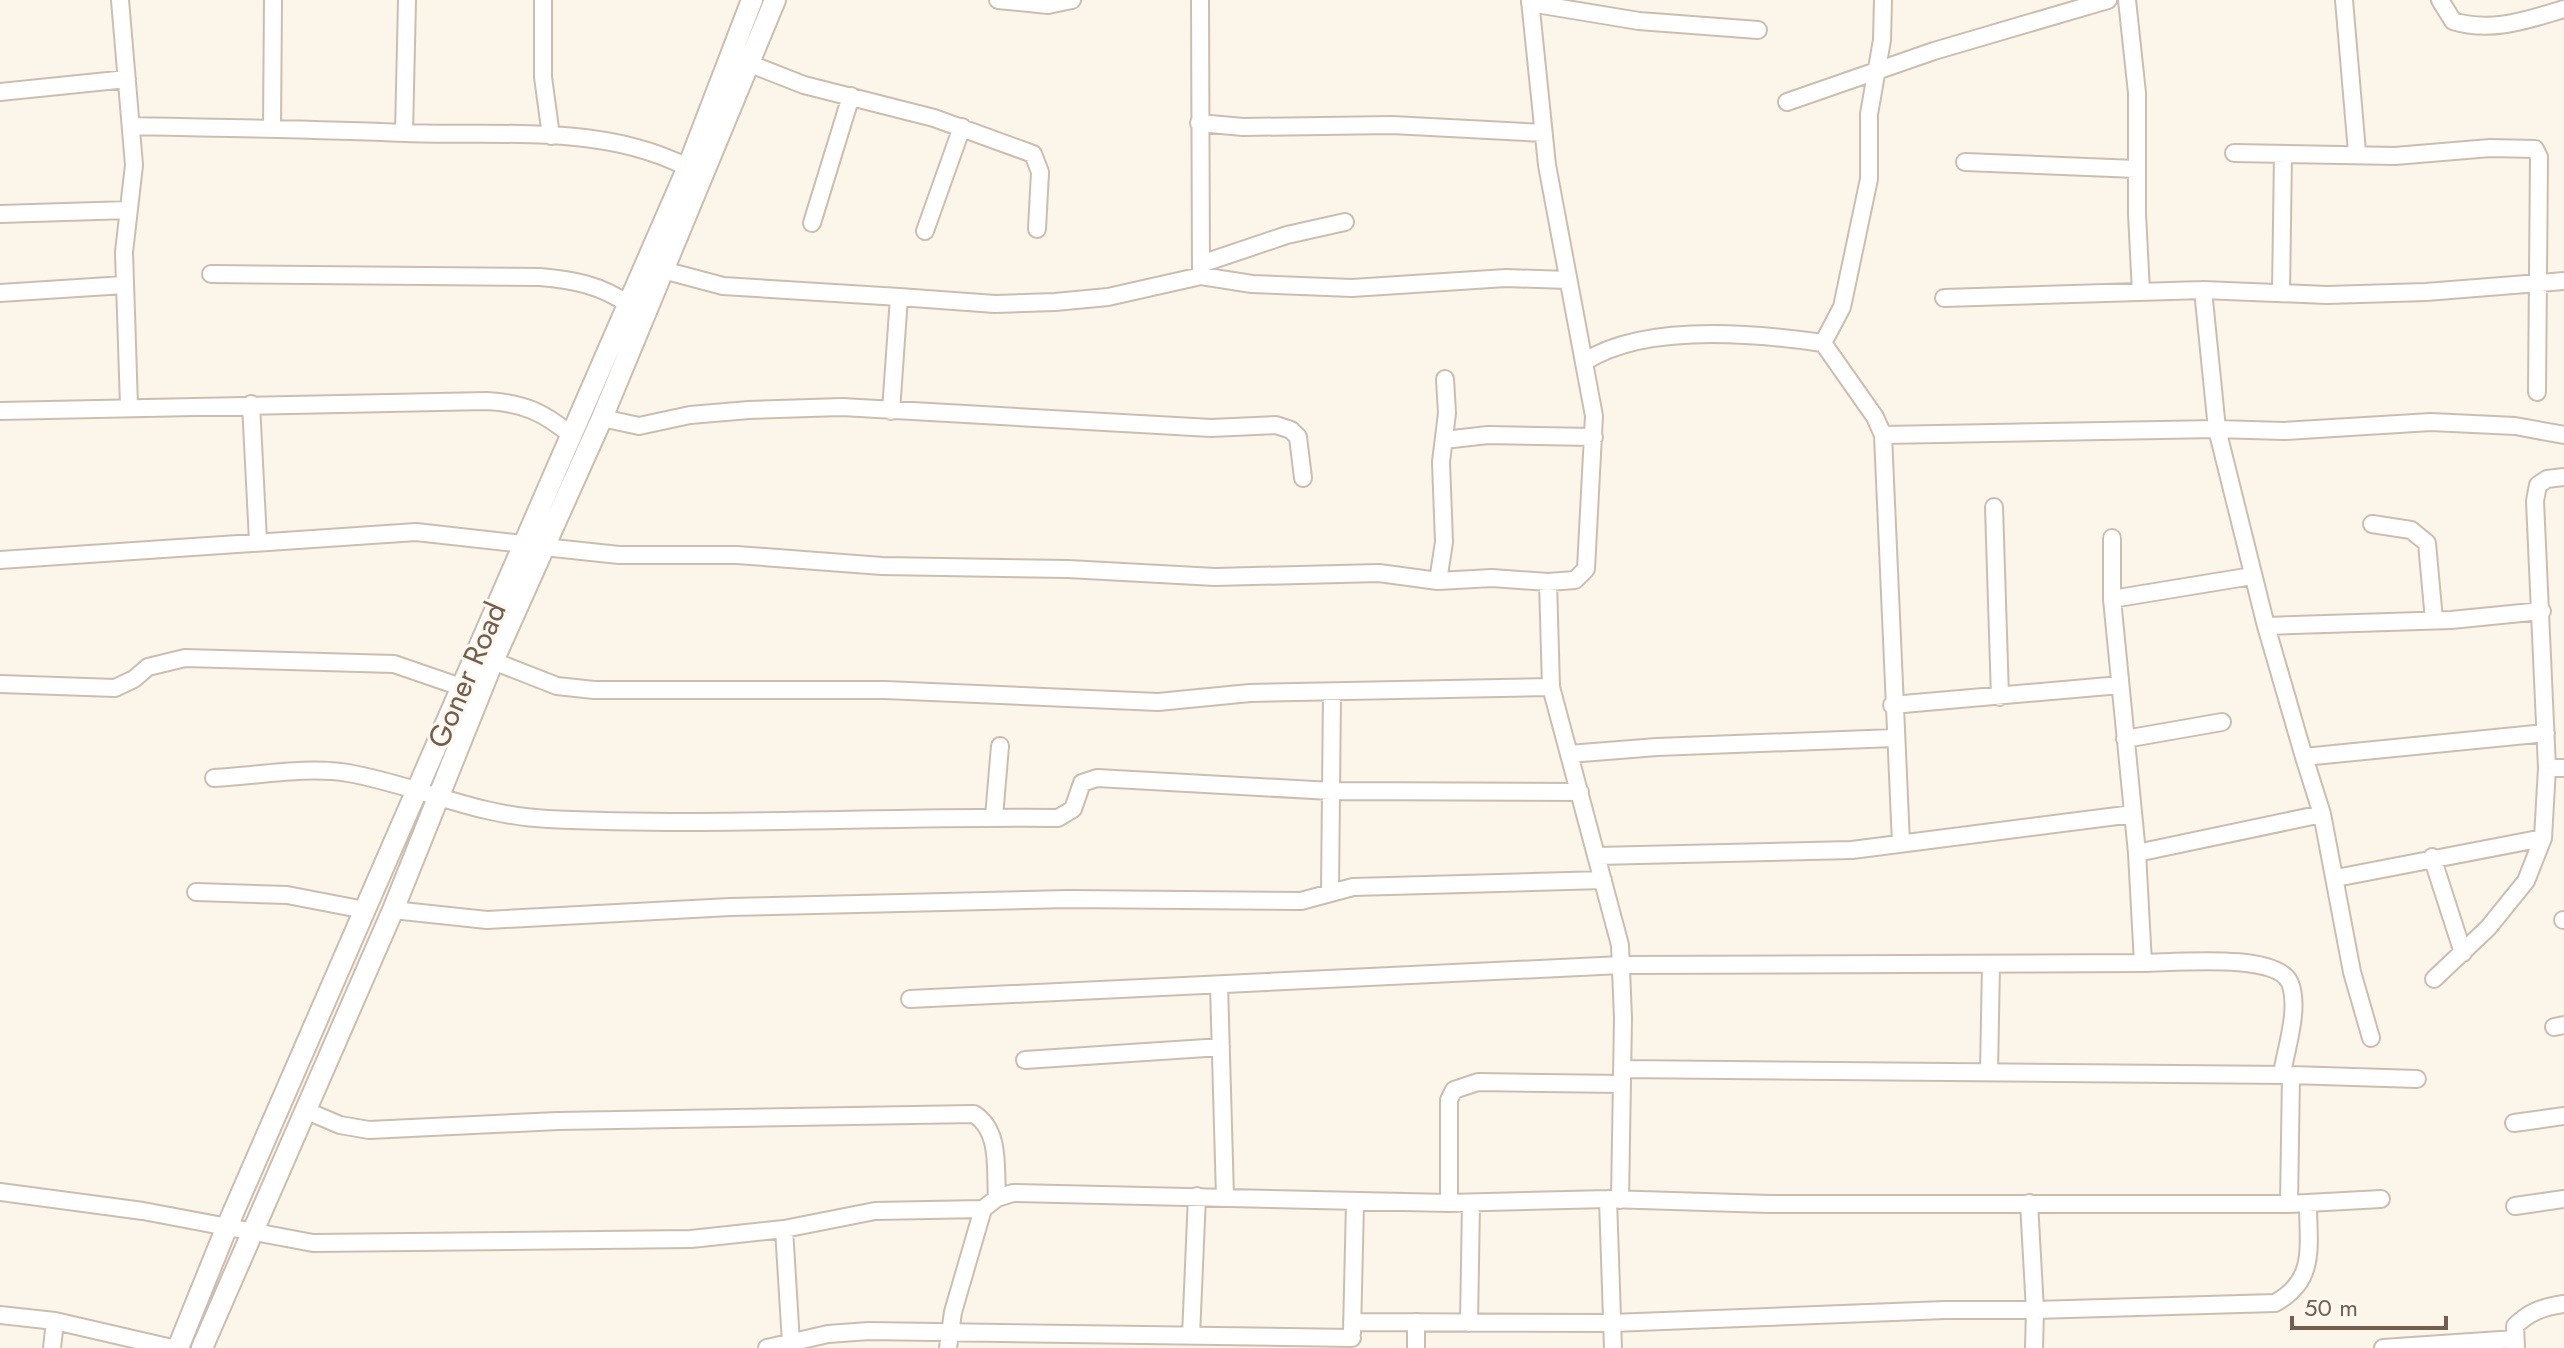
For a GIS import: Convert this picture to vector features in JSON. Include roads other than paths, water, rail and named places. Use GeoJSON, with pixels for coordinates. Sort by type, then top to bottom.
{"type":"FeatureCollection","features":[{"type":"Feature","properties":{"kind":"street"},"geometry":{"type":"LineString","coordinates":[[120,0],[134,165],[124,285],[129,406]]}},
{"type":"Feature","properties":{"kind":"street"},"geometry":{"type":"LineString","coordinates":[[272,129],[273,0]]}},
{"type":"Feature","properties":{"kind":"street"},"geometry":{"type":"LineString","coordinates":[[404,133],[407,0]]}},
{"type":"Feature","properties":{"kind":"street"},"geometry":{"type":"LineString","coordinates":[[543,0],[543,77],[551,136]]}},
{"type":"Feature","properties":{"kind":"street","name":"Goner Road"},"geometry":{"type":"LineString","coordinates":[[740,60],[752,0]]}},
{"type":"Feature","properties":{"kind":"street","name":"Goner Road"},"geometry":{"type":"LineString","coordinates":[[202,1348],[393,910],[493,661],[602,418],[663,270],[695,171],[740,60],[775,0]]}},
{"type":"Feature","properties":{"kind":"street"},"geometry":{"type":"LineString","coordinates":[[998,0],[1050,3],[1072,0]]}},
{"type":"Feature","properties":{"kind":"street"},"geometry":{"type":"LineString","coordinates":[[1200,0],[1201,270]]}},
{"type":"Feature","properties":{"kind":"street"},"geometry":{"type":"LineString","coordinates":[[1823,343],[1842,307],[1869,179],[1869,114],[1877,71],[1883,0]]}},
{"type":"Feature","properties":{"kind":"street"},"geometry":{"type":"LineString","coordinates":[[1787,102],[2108,0]]}},
{"type":"Feature","properties":{"kind":"street"},"geometry":{"type":"LineString","coordinates":[[2127,0],[2137,93],[2136,169],[2141,292]]}},
{"type":"Feature","properties":{"kind":"street"},"geometry":{"type":"LineString","coordinates":[[2344,0],[2357,152]]}},
{"type":"Feature","properties":{"kind":"street"},"geometry":{"type":"LineString","coordinates":[[2440,0],[2453,21],[2474,27],[2515,24],[2564,9]]}},
{"type":"Feature","properties":{"kind":"street"},"geometry":{"type":"LineString","coordinates":[[0,560],[416,532],[619,555],[737,555],[997,570],[1068,569],[1215,577],[1379,573],[1438,581],[1492,578],[1548,582],[1575,580],[1586,569],[1594,416],[1543,133],[1530,2],[1639,21],[1758,30]]}},
{"type":"Feature","properties":{"kind":"street"},"geometry":{"type":"LineString","coordinates":[[740,60],[804,85],[962,127],[1033,154],[1040,172],[1037,229]]}},
{"type":"Feature","properties":{"kind":"street"},"geometry":{"type":"LineString","coordinates":[[0,92],[127,79]]}},
{"type":"Feature","properties":{"kind":"street"},"geometry":{"type":"LineString","coordinates":[[812,223],[851,96]]}},
{"type":"Feature","properties":{"kind":"street"},"geometry":{"type":"LineString","coordinates":[[1199,123],[1243,127],[1392,125],[1543,133]]}},
{"type":"Feature","properties":{"kind":"street"},"geometry":{"type":"LineString","coordinates":[[132,126],[342,128],[404,133],[593,138],[645,150],[695,171]]}},
{"type":"Feature","properties":{"kind":"street"},"geometry":{"type":"LineString","coordinates":[[925,231],[962,127]]}},
{"type":"Feature","properties":{"kind":"street"},"geometry":{"type":"LineString","coordinates":[[2234,153],[2357,152],[2395,156],[2490,148],[2535,149],[2539,157],[2537,392]]}},
{"type":"Feature","properties":{"kind":"street"},"geometry":{"type":"LineString","coordinates":[[2281,293],[2283,154]]}},
{"type":"Feature","properties":{"kind":"street"},"geometry":{"type":"LineString","coordinates":[[1965,162],[2136,169]]}},
{"type":"Feature","properties":{"kind":"street","name":"Goner Road"},"geometry":{"type":"LineString","coordinates":[[175,1348],[628,304],[695,171]]}},
{"type":"Feature","properties":{"kind":"street"},"geometry":{"type":"LineString","coordinates":[[0,214],[129,210]]}},
{"type":"Feature","properties":{"kind":"street"},"geometry":{"type":"LineString","coordinates":[[663,270],[723,286],[995,304],[1055,302],[1108,297],[1201,270],[1287,235],[1345,222]]}},
{"type":"Feature","properties":{"kind":"street"},"geometry":{"type":"LineString","coordinates":[[1201,270],[1252,284],[1352,288],[1506,278],[1568,280]]}},
{"type":"Feature","properties":{"kind":"street"},"geometry":{"type":"LineString","coordinates":[[211,274],[540,277],[576,280],[607,290],[628,304]]}},
{"type":"Feature","properties":{"kind":"street"},"geometry":{"type":"LineString","coordinates":[[1944,298],[2203,290],[2426,292],[2564,281]]}},
{"type":"Feature","properties":{"kind":"street"},"geometry":{"type":"LineString","coordinates":[[0,293],[124,285]]}},
{"type":"Feature","properties":{"kind":"street"},"geometry":{"type":"LineString","coordinates":[[2203,290],[2217,429],[2252,576],[2322,814],[2352,972],[2371,1038]]}},
{"type":"Feature","properties":{"kind":"street"},"geometry":{"type":"LineString","coordinates":[[891,411],[899,297]]}},
{"type":"Feature","properties":{"kind":"street"},"geometry":{"type":"LineString","coordinates":[[1584,362],[1602,350],[1631,342],[1676,336],[1745,336],[1823,343],[1875,417],[1883,435],[1892,705],[1901,843]]}},
{"type":"Feature","properties":{"kind":"street"},"geometry":{"type":"LineString","coordinates":[[1438,581],[1444,542],[1445,379]]}},
{"type":"Feature","properties":{"kind":"street"},"geometry":{"type":"LineString","coordinates":[[0,411],[251,404],[518,403],[547,415],[572,436]]}},
{"type":"Feature","properties":{"kind":"street"},"geometry":{"type":"LineString","coordinates":[[251,404],[258,541]]}},
{"type":"Feature","properties":{"kind":"street"},"geometry":{"type":"LineString","coordinates":[[602,418],[639,426],[690,415],[842,407],[1211,428],[1276,425],[1291,430],[1298,437],[1303,478]]}},
{"type":"Feature","properties":{"kind":"street"},"geometry":{"type":"LineString","coordinates":[[1883,435],[2217,429],[2284,431],[2445,423],[2515,426],[2564,435]]}},
{"type":"Feature","properties":{"kind":"street"},"geometry":{"type":"LineString","coordinates":[[1444,440],[1488,435],[1594,437]]}},
{"type":"Feature","properties":{"kind":"street"},"geometry":{"type":"LineString","coordinates":[[2434,979],[2488,928],[2526,881],[2543,838],[2556,768],[2546,733],[2535,491],[2547,479],[2564,477]]}},
{"type":"Feature","properties":{"kind":"street"},"geometry":{"type":"LineString","coordinates":[[1994,507],[2000,697]]}},
{"type":"Feature","properties":{"kind":"street"},"geometry":{"type":"LineString","coordinates":[[2372,524],[2411,530],[2427,543],[2434,620]]}},
{"type":"Feature","properties":{"kind":"street"},"geometry":{"type":"LineString","coordinates":[[2112,538],[2112,599],[2137,853],[2143,963]]}},
{"type":"Feature","properties":{"kind":"street"},"geometry":{"type":"LineString","coordinates":[[2112,599],[2252,576]]}},
{"type":"Feature","properties":{"kind":"street"},"geometry":{"type":"LineString","coordinates":[[1548,582],[1551,687],[1620,945],[1622,1076],[1614,1199],[1613,1348]]}},
{"type":"Feature","properties":{"kind":"street"},"geometry":{"type":"LineString","coordinates":[[2266,626],[2434,620],[2542,611]]}},
{"type":"Feature","properties":{"kind":"street"},"geometry":{"type":"LineString","coordinates":[[0,684],[115,688],[148,667],[185,658],[394,664],[461,687]]}},
{"type":"Feature","properties":{"kind":"street"},"geometry":{"type":"LineString","coordinates":[[493,661],[557,686],[594,690],[885,690],[1158,702],[1250,693],[1551,687]]}},
{"type":"Feature","properties":{"kind":"street"},"geometry":{"type":"LineString","coordinates":[[1892,705],[2120,685]]}},
{"type":"Feature","properties":{"kind":"street"},"geometry":{"type":"LineString","coordinates":[[1330,891],[1332,692]]}},
{"type":"Feature","properties":{"kind":"street"},"geometry":{"type":"LineString","coordinates":[[2125,739],[2222,722]]}},
{"type":"Feature","properties":{"kind":"street"},"geometry":{"type":"LineString","coordinates":[[2304,757],[2546,733]]}},
{"type":"Feature","properties":{"kind":"street"},"geometry":{"type":"LineString","coordinates":[[1569,754],[1894,738]]}},
{"type":"Feature","properties":{"kind":"street"},"geometry":{"type":"LineString","coordinates":[[994,817],[1000,746]]}},
{"type":"Feature","properties":{"kind":"street"},"geometry":{"type":"LineString","coordinates":[[214,778],[343,773],[418,790],[438,799],[506,816],[548,819],[866,822],[1066,817],[1073,809],[1082,783],[1097,778],[1331,791],[1580,792]]}},
{"type":"Feature","properties":{"kind":"street"},"geometry":{"type":"LineString","coordinates":[[1596,856],[1852,850],[2133,814]]}},
{"type":"Feature","properties":{"kind":"street"},"geometry":{"type":"LineString","coordinates":[[2137,853],[2322,814]]}},
{"type":"Feature","properties":{"kind":"street"},"geometry":{"type":"LineString","coordinates":[[2336,878],[2432,857],[2543,838]]}},
{"type":"Feature","properties":{"kind":"street"},"geometry":{"type":"LineString","coordinates":[[2432,857],[2463,953]]}},
{"type":"Feature","properties":{"kind":"street"},"geometry":{"type":"LineString","coordinates":[[393,910],[487,920],[730,907],[1038,899],[1301,901],[1330,891],[1603,880]]}},
{"type":"Feature","properties":{"kind":"street"},"geometry":{"type":"LineString","coordinates":[[196,892],[287,895],[365,910]]}},
{"type":"Feature","properties":{"kind":"street"},"geometry":{"type":"LineString","coordinates":[[910,999],[1621,965],[2254,963],[2282,973],[2289,982],[2293,1005],[2286,1075],[2289,1204]]}},
{"type":"Feature","properties":{"kind":"street"},"geometry":{"type":"LineString","coordinates":[[1989,1072],[1991,964]]}},
{"type":"Feature","properties":{"kind":"street"},"geometry":{"type":"LineString","coordinates":[[1219,985],[1225,1197]]}},
{"type":"Feature","properties":{"kind":"street"},"geometry":{"type":"LineString","coordinates":[[1025,1060],[1221,1047]]}},
{"type":"Feature","properties":{"kind":"street"},"geometry":{"type":"LineString","coordinates":[[1449,1203],[1449,1100],[1454,1090],[1478,1082],[1622,1076],[1989,1072],[2417,1079]]}},
{"type":"Feature","properties":{"kind":"street"},"geometry":{"type":"LineString","coordinates":[[307,1111],[340,1125],[369,1130],[558,1121],[974,1114],[985,1121],[993,1138],[997,1198]]}},
{"type":"Feature","properties":{"kind":"street"},"geometry":{"type":"LineString","coordinates":[[2514,1123],[2564,1116]]}},
{"type":"Feature","properties":{"kind":"street"},"geometry":{"type":"LineString","coordinates":[[0,1192],[143,1211],[313,1243],[556,1238],[691,1239],[784,1229],[875,1211],[983,1209],[997,1198],[1013,1193],[1355,1203],[1614,1199],[1770,1204],[2289,1204],[2381,1199]]}},
{"type":"Feature","properties":{"kind":"street"},"geometry":{"type":"LineString","coordinates":[[1191,1336],[1197,1196]]}},
{"type":"Feature","properties":{"kind":"street"},"geometry":{"type":"LineString","coordinates":[[2515,1206],[2564,1199]]}},
{"type":"Feature","properties":{"kind":"street"},"geometry":{"type":"LineString","coordinates":[[1352,1336],[1355,1203]]}},
{"type":"Feature","properties":{"kind":"street"},"geometry":{"type":"LineString","coordinates":[[1469,1323],[1471,1203]]}},
{"type":"Feature","properties":{"kind":"street"},"geometry":{"type":"LineString","coordinates":[[2029,1203],[2034,1348]]}},
{"type":"Feature","properties":{"kind":"street"},"geometry":{"type":"LineString","coordinates":[[767,1348],[828,1334],[949,1340],[1352,1336],[1416,1322],[1612,1323],[1945,1310],[2275,1303],[2295,1292],[2304,1274],[2308,1203]]}},
{"type":"Feature","properties":{"kind":"street"},"geometry":{"type":"LineString","coordinates":[[949,1340],[983,1209]]}},
{"type":"Feature","properties":{"kind":"street"},"geometry":{"type":"LineString","coordinates":[[784,1229],[791,1343]]}},
{"type":"Feature","properties":{"kind":"street"},"geometry":{"type":"LineString","coordinates":[[2383,1348],[2515,1344],[2515,1326],[2525,1316],[2544,1307],[2564,1304]]}},
{"type":"Feature","properties":{"kind":"street"},"geometry":{"type":"LineString","coordinates":[[0,1315],[55,1321],[175,1348]]}},
{"type":"Feature","properties":{"kind":"street"},"geometry":{"type":"LineString","coordinates":[[52,1348],[55,1321]]}},
{"type":"Feature","properties":{"kind":"street"},"geometry":{"type":"LineString","coordinates":[[1416,1322],[1416,1348]]}}]}
